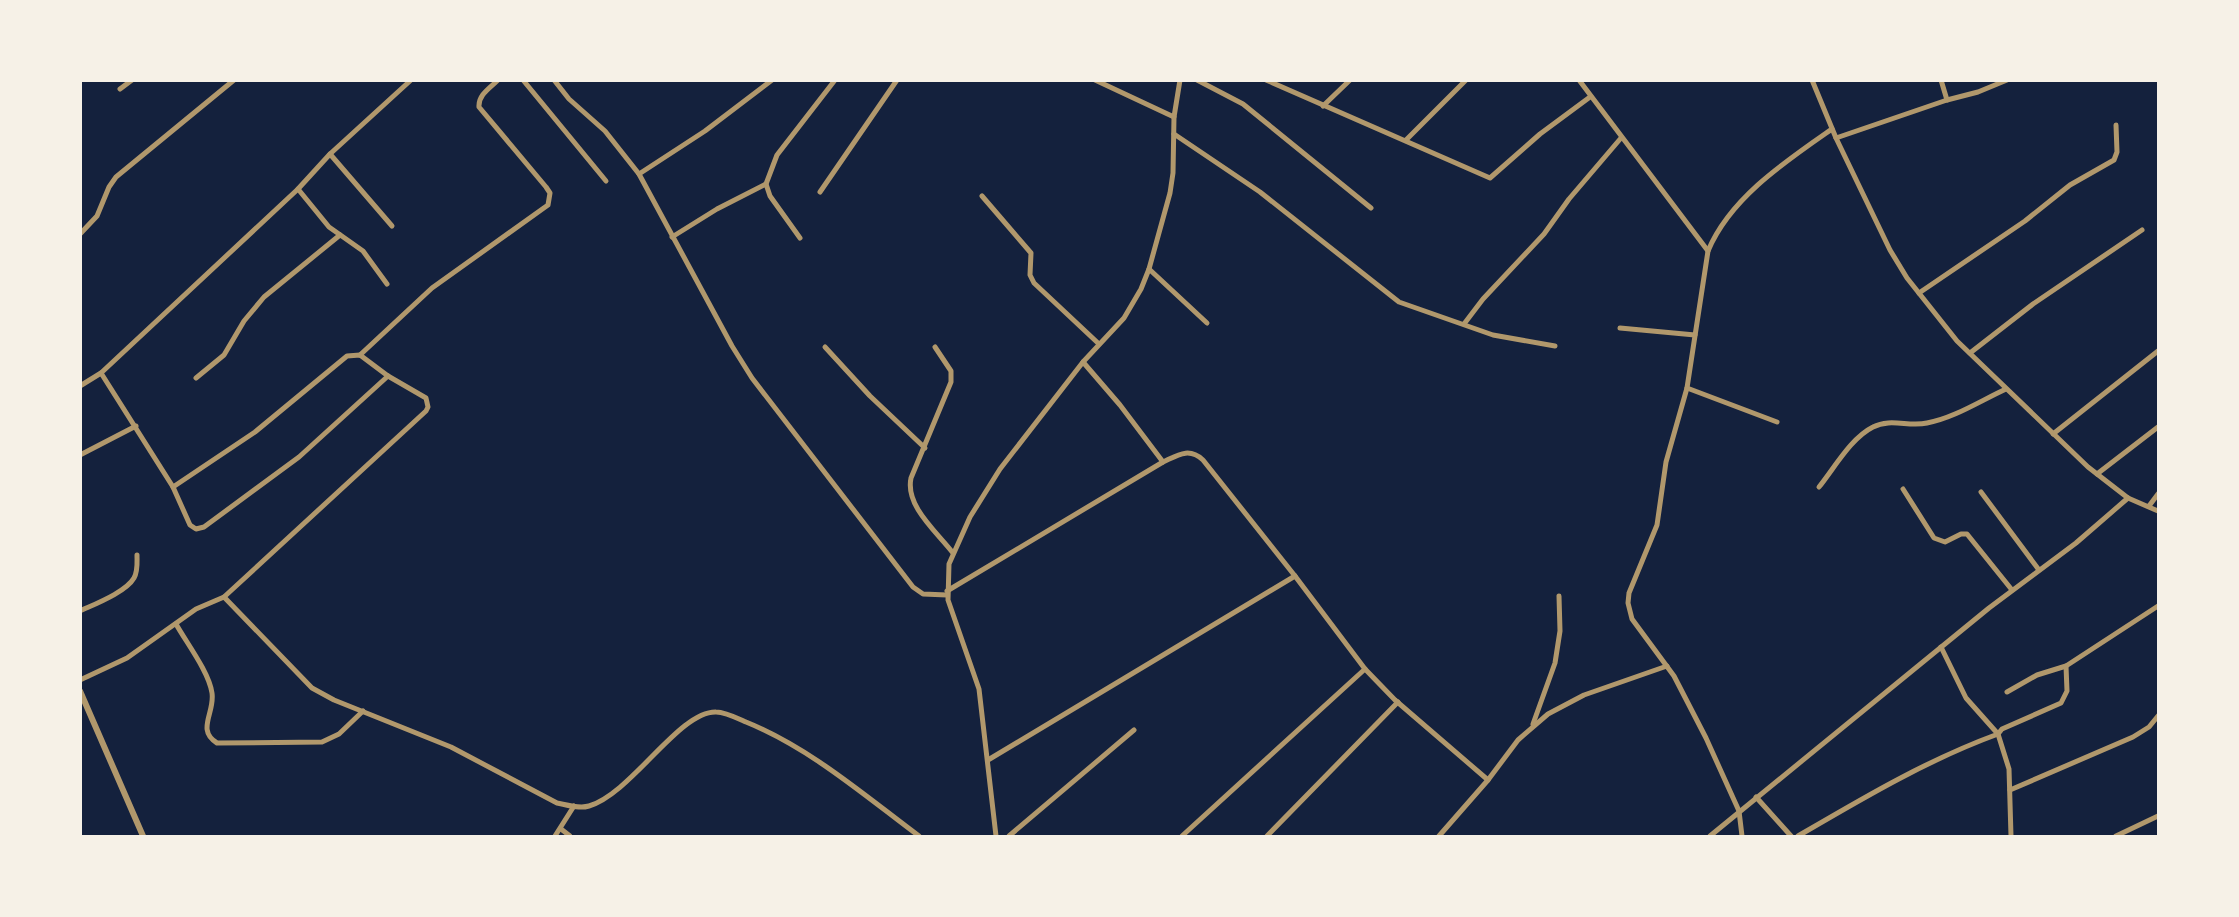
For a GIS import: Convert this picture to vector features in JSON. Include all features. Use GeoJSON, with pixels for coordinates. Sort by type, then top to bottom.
{"type":"FeatureCollection","features":[{"type":"Feature","properties":{"kind":"street"},"geometry":{"type":"LineString","coordinates":[[120,89],[132,80]]}},
{"type":"Feature","properties":{"kind":"street"},"geometry":{"type":"LineString","coordinates":[[80,234],[97,216],[116,177],[234,80]]}},
{"type":"Feature","properties":{"kind":"street"},"geometry":{"type":"LineString","coordinates":[[80,386],[101,373],[411,80]]}},
{"type":"Feature","properties":{"kind":"street"},"geometry":{"type":"LineString","coordinates":[[360,355],[432,288],[548,205],[550,193],[546,187],[479,107],[482,95],[498,80]]}},
{"type":"Feature","properties":{"kind":"street"},"geometry":{"type":"LineString","coordinates":[[523,80],[606,181]]}},
{"type":"Feature","properties":{"kind":"street"},"geometry":{"type":"LineString","coordinates":[[554,80],[569,99],[605,131],[639,174],[732,346],[764,395],[913,587],[923,594],[947,593],[1163,462],[1189,452],[1199,456],[1365,669],[1398,702],[1488,780]]}},
{"type":"Feature","properties":{"kind":"street"},"geometry":{"type":"LineString","coordinates":[[639,174],[705,131],[772,80]]}},
{"type":"Feature","properties":{"kind":"street"},"geometry":{"type":"LineString","coordinates":[[800,238],[770,196],[766,184],[777,155],[835,80]]}},
{"type":"Feature","properties":{"kind":"street"},"geometry":{"type":"LineString","coordinates":[[820,192],[897,80]]}},
{"type":"Feature","properties":{"kind":"street"},"geometry":{"type":"LineString","coordinates":[[1095,80],[1174,117]]}},
{"type":"Feature","properties":{"kind":"street"},"geometry":{"type":"LineString","coordinates":[[996,836],[979,689],[947,593],[947,574],[953,552],[970,517],[1000,469],[1083,362],[1128,312],[1149,269],[1170,193],[1174,117],[1180,80]]}},
{"type":"Feature","properties":{"kind":"street"},"geometry":{"type":"LineString","coordinates":[[1198,80],[1243,104],[1371,208]]}},
{"type":"Feature","properties":{"kind":"street"},"geometry":{"type":"LineString","coordinates":[[1266,80],[1490,178],[1540,134],[1590,97]]}},
{"type":"Feature","properties":{"kind":"street"},"geometry":{"type":"LineString","coordinates":[[1323,106],[1350,80]]}},
{"type":"Feature","properties":{"kind":"street"},"geometry":{"type":"LineString","coordinates":[[1406,140],[1466,80]]}},
{"type":"Feature","properties":{"kind":"street"},"geometry":{"type":"LineString","coordinates":[[1579,80],[1708,251]]}},
{"type":"Feature","properties":{"kind":"street"},"geometry":{"type":"LineString","coordinates":[[1812,80],[1836,138],[1890,250],[1919,293],[1957,341],[2097,474],[2128,498],[2158,510]]}},
{"type":"Feature","properties":{"kind":"street"},"geometry":{"type":"LineString","coordinates":[[1941,80],[1947,100]]}},
{"type":"Feature","properties":{"kind":"street"},"geometry":{"type":"LineString","coordinates":[[1836,138],[2007,80]]}},
{"type":"Feature","properties":{"kind":"street"},"geometry":{"type":"LineString","coordinates":[[1919,293],[2025,221],[2070,185],[2114,160],[2118,152],[2116,125]]}},
{"type":"Feature","properties":{"kind":"street"},"geometry":{"type":"LineString","coordinates":[[1742,836],[1739,811],[1706,738],[1667,666],[1632,619],[1628,603],[1632,581],[1657,525],[1666,462],[1687,388],[1708,251],[1719,228],[1754,190],[1785,163],[1832,129]]}},
{"type":"Feature","properties":{"kind":"street"},"geometry":{"type":"LineString","coordinates":[[1174,134],[1260,192],[1399,302],[1493,335],[1555,346]]}},
{"type":"Feature","properties":{"kind":"street"},"geometry":{"type":"LineString","coordinates":[[1464,324],[1494,286],[1544,234],[1575,191],[1621,138]]}},
{"type":"Feature","properties":{"kind":"street"},"geometry":{"type":"LineString","coordinates":[[330,154],[392,226]]}},
{"type":"Feature","properties":{"kind":"street"},"geometry":{"type":"LineString","coordinates":[[672,237],[717,209],[766,184]]}},
{"type":"Feature","properties":{"kind":"street"},"geometry":{"type":"LineString","coordinates":[[298,189],[325,222],[363,251],[387,284]]}},
{"type":"Feature","properties":{"kind":"street"},"geometry":{"type":"LineString","coordinates":[[982,196],[1031,253],[1031,275],[1034,283],[1099,344]]}},
{"type":"Feature","properties":{"kind":"street"},"geometry":{"type":"LineString","coordinates":[[1970,354],[2033,304],[2142,230]]}},
{"type":"Feature","properties":{"kind":"street"},"geometry":{"type":"LineString","coordinates":[[196,377],[224,355],[244,321],[264,297],[340,235]]}},
{"type":"Feature","properties":{"kind":"street"},"geometry":{"type":"LineString","coordinates":[[1149,269],[1207,323]]}},
{"type":"Feature","properties":{"kind":"street"},"geometry":{"type":"LineString","coordinates":[[1620,328],[1695,335]]}},
{"type":"Feature","properties":{"kind":"street"},"geometry":{"type":"LineString","coordinates":[[825,347],[870,396],[925,448]]}},
{"type":"Feature","properties":{"kind":"street"},"geometry":{"type":"LineString","coordinates":[[935,347],[949,366],[952,376],[911,478],[910,494],[916,507],[953,552]]}},
{"type":"Feature","properties":{"kind":"street"},"geometry":{"type":"LineString","coordinates":[[2053,434],[2158,351]]}},
{"type":"Feature","properties":{"kind":"street"},"geometry":{"type":"LineString","coordinates":[[80,680],[127,658],[196,609],[223,597],[426,411],[428,403],[426,398],[388,376],[360,355],[352,354],[342,358],[254,432],[173,487]]}},
{"type":"Feature","properties":{"kind":"street"},"geometry":{"type":"LineString","coordinates":[[1083,362],[1120,404],[1163,462]]}},
{"type":"Feature","properties":{"kind":"street"},"geometry":{"type":"LineString","coordinates":[[101,373],[173,487],[190,525],[196,528],[204,527],[299,457],[388,376]]}},
{"type":"Feature","properties":{"kind":"street"},"geometry":{"type":"LineString","coordinates":[[1687,388],[1777,422]]}},
{"type":"Feature","properties":{"kind":"street"},"geometry":{"type":"LineString","coordinates":[[1819,487],[1854,444],[1871,428],[1887,423],[1916,425],[1940,420],[2006,388]]}},
{"type":"Feature","properties":{"kind":"street"},"geometry":{"type":"LineString","coordinates":[[80,456],[136,426]]}},
{"type":"Feature","properties":{"kind":"street"},"geometry":{"type":"LineString","coordinates":[[2097,474],[2158,427]]}},
{"type":"Feature","properties":{"kind":"street"},"geometry":{"type":"LineString","coordinates":[[1903,489],[1934,538],[1945,542],[1967,534],[2012,590]]}},
{"type":"Feature","properties":{"kind":"street"},"geometry":{"type":"LineString","coordinates":[[1981,492],[2039,569]]}},
{"type":"Feature","properties":{"kind":"street"},"geometry":{"type":"LineString","coordinates":[[2149,506],[2158,494]]}},
{"type":"Feature","properties":{"kind":"street"},"geometry":{"type":"LineString","coordinates":[[1710,836],[2012,590],[2077,543],[2128,498]]}},
{"type":"Feature","properties":{"kind":"street"},"geometry":{"type":"LineString","coordinates":[[80,611],[127,586],[134,579],[137,555]]}},
{"type":"Feature","properties":{"kind":"street"},"geometry":{"type":"LineString","coordinates":[[988,760],[1295,576]]}},
{"type":"Feature","properties":{"kind":"street"},"geometry":{"type":"LineString","coordinates":[[1532,727],[1555,663],[1560,631],[1559,596]]}},
{"type":"Feature","properties":{"kind":"street"},"geometry":{"type":"LineString","coordinates":[[223,597],[312,688],[451,747],[557,803],[588,806],[600,800],[631,778],[684,725],[701,714],[717,712],[768,731],[832,771],[919,836]]}},
{"type":"Feature","properties":{"kind":"street"},"geometry":{"type":"LineString","coordinates":[[2007,692],[2037,675],[2066,666],[2158,606]]}},
{"type":"Feature","properties":{"kind":"street"},"geometry":{"type":"LineString","coordinates":[[176,624],[211,689],[212,707],[206,729],[209,738],[218,743],[322,742],[340,734],[363,711]]}},
{"type":"Feature","properties":{"kind":"street"},"geometry":{"type":"LineString","coordinates":[[1941,647],[1966,698],[1998,734],[2008,761],[2011,836]]}},
{"type":"Feature","properties":{"kind":"street"},"geometry":{"type":"LineString","coordinates":[[1439,836],[1488,780],[1518,740],[1549,714],[1575,699],[1667,666]]}},
{"type":"Feature","properties":{"kind":"street"},"geometry":{"type":"LineString","coordinates":[[1798,836],[1892,781],[2061,703],[2067,691],[2066,666]]}},
{"type":"Feature","properties":{"kind":"street"},"geometry":{"type":"LineString","coordinates":[[1182,836],[1365,669]]}},
{"type":"Feature","properties":{"kind":"street"},"geometry":{"type":"LineString","coordinates":[[80,691],[143,836]]}},
{"type":"Feature","properties":{"kind":"street"},"geometry":{"type":"LineString","coordinates":[[1267,836],[1398,702]]}},
{"type":"Feature","properties":{"kind":"street"},"geometry":{"type":"LineString","coordinates":[[2010,790],[2133,737],[2150,727],[2158,716]]}},
{"type":"Feature","properties":{"kind":"street"},"geometry":{"type":"LineString","coordinates":[[1009,836],[1134,730]]}},
{"type":"Feature","properties":{"kind":"street"},"geometry":{"type":"LineString","coordinates":[[1756,797],[1791,836]]}},
{"type":"Feature","properties":{"kind":"street"},"geometry":{"type":"LineString","coordinates":[[555,836],[574,806]]}},
{"type":"Feature","properties":{"kind":"street"},"geometry":{"type":"LineString","coordinates":[[2116,836],[2158,816]]}},
{"type":"Feature","properties":{"kind":"street"},"geometry":{"type":"LineString","coordinates":[[561,830],[570,836]]}}]}
